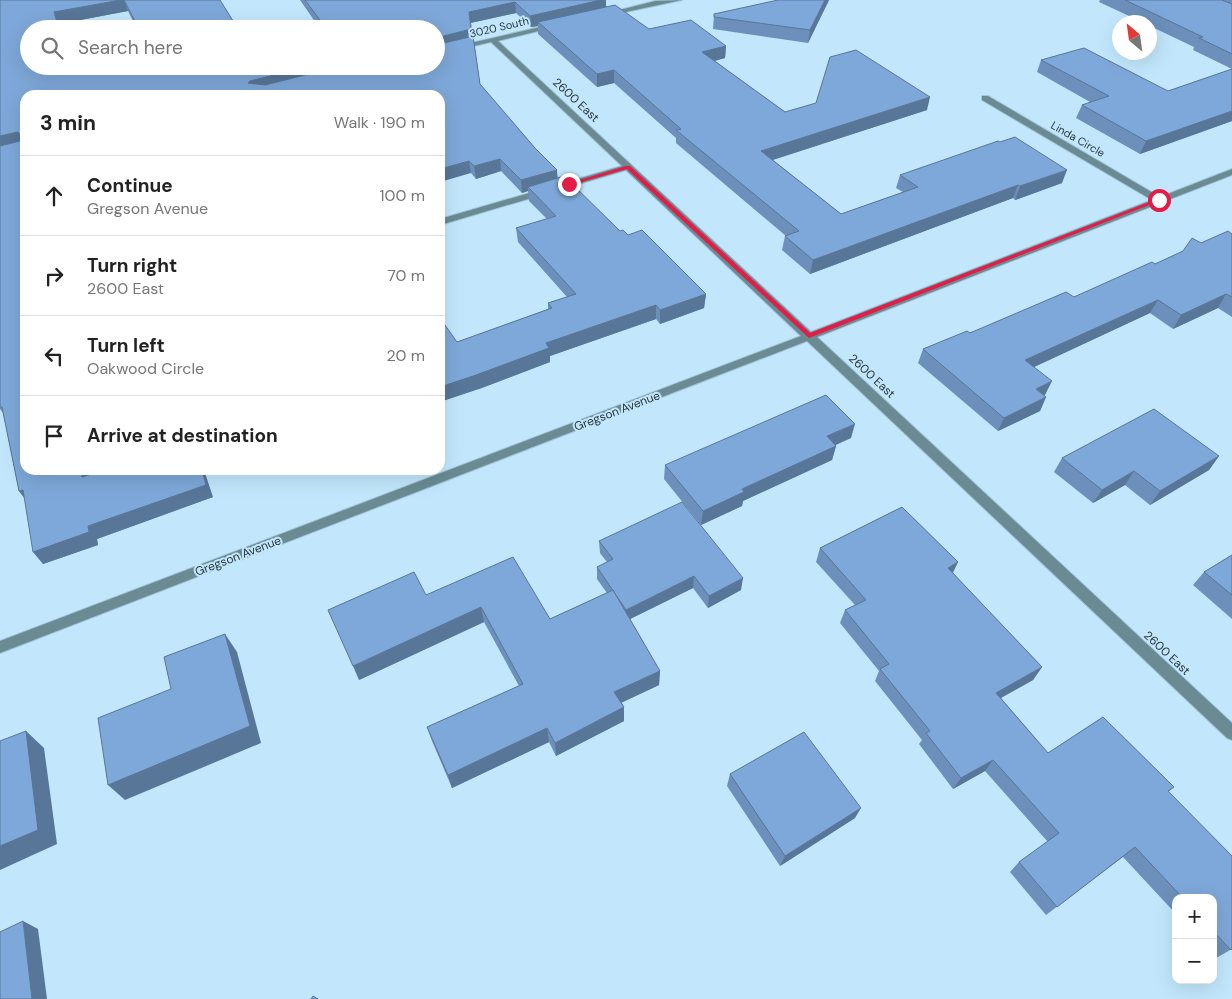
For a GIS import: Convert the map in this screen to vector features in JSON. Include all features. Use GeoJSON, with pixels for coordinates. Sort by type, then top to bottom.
{"type":"FeatureCollection","features":[{"type":"Feature","properties":{"kind":"street"},"geometry":{"type":"LineString","coordinates":[[598,16],[655,2],[679,0]]}},
{"type":"Feature","properties":{"kind":"street","name":"3020 South"},"geometry":{"type":"LineString","coordinates":[[445,51],[559,25]]}},
{"type":"Feature","properties":{"kind":"street","name":"2600 East"},"geometry":{"type":"LineString","coordinates":[[493,40],[1232,732]]}},
{"type":"Feature","properties":{"kind":"street","name":"Linda Circle"},"geometry":{"type":"LineString","coordinates":[[985,98],[1159,200]]}},
{"type":"Feature","properties":{"kind":"street"},"geometry":{"type":"LineString","coordinates":[[445,221],[628,167]]}},
{"type":"Feature","properties":{"kind":"street","name":"Gregson Avenue"},"geometry":{"type":"LineString","coordinates":[[0,647],[1232,172]]}},
{"type":"Feature","properties":{"kind":"building"},"geometry":{"type":"Polygon","coordinates":[[[0,0],[121,0],[54,12],[56,20],[20,20],[20,75],[274,75],[248,83],[265,85],[305,75],[445,75],[445,43],[473,36],[480,84],[535,148],[557,170],[521,180],[500,159],[474,166],[469,161],[445,168],[445,90],[20,90],[20,134],[18,132],[0,136],[0,0]]]}},
{"type":"Feature","properties":{"kind":"building"},"geometry":{"type":"Polygon","coordinates":[[[124,0],[220,0],[232,20],[134,20],[124,0]]]}},
{"type":"Feature","properties":{"kind":"building"},"geometry":{"type":"Polygon","coordinates":[[[305,0],[601,0],[530,16],[515,2],[469,12],[471,29],[445,36],[445,20],[320,20],[305,0]]]}},
{"type":"Feature","properties":{"kind":"building"},"geometry":{"type":"Polygon","coordinates":[[[778,0],[825,0],[810,30],[714,17],[714,14],[778,0]]]}},
{"type":"Feature","properties":{"kind":"building"},"geometry":{"type":"Polygon","coordinates":[[[1125,0],[1222,0],[1232,4],[1232,54],[1199,38],[1203,37],[1125,0]]]}},
{"type":"Feature","properties":{"kind":"building"},"geometry":{"type":"Polygon","coordinates":[[[615,5],[649,29],[691,20],[726,46],[702,52],[785,112],[816,103],[830,57],[856,50],[930,97],[761,151],[841,214],[918,187],[900,175],[998,141],[1015,137],[1067,170],[1020,186],[1018,185],[813,260],[785,236],[799,231],[676,130],[681,129],[614,70],[597,74],[538,22],[615,5]]]}},
{"type":"Feature","properties":{"kind":"building"},"geometry":{"type":"Polygon","coordinates":[[[1084,48],[1168,91],[1232,69],[1232,111],[1146,141],[1082,105],[1109,96],[1041,60],[1084,48]]]}},
{"type":"Feature","properties":{"kind":"building"},"geometry":{"type":"Polygon","coordinates":[[[20,141],[20,475],[82,475],[82,477],[88,475],[203,475],[206,485],[88,526],[89,532],[33,552],[23,490],[19,491],[2,407],[0,407],[0,146],[20,141]]]}},
{"type":"Feature","properties":{"kind":"building"},"geometry":{"type":"Polygon","coordinates":[[[564,176],[620,231],[623,230],[628,235],[642,230],[706,294],[660,310],[656,305],[546,343],[549,348],[445,385],[445,325],[457,342],[552,308],[548,303],[576,294],[516,228],[556,216],[528,187],[564,176]]]}},
{"type":"Feature","properties":{"kind":"building"},"geometry":{"type":"Polygon","coordinates":[[[1228,231],[1232,234],[1232,297],[1226,294],[1181,315],[1158,300],[1025,360],[1052,381],[1036,389],[1046,397],[1004,418],[923,349],[967,331],[970,333],[1066,292],[1074,297],[1152,262],[1155,264],[1183,251],[1192,238],[1201,243],[1228,231]]]}},
{"type":"Feature","properties":{"kind":"building"},"geometry":{"type":"Polygon","coordinates":[[[826,395],[855,424],[827,436],[836,446],[742,489],[744,492],[703,511],[665,465],[826,395]]]}},
{"type":"Feature","properties":{"kind":"building"},"geometry":{"type":"Polygon","coordinates":[[[1154,409],[1219,456],[1160,491],[1134,471],[1102,490],[1062,458],[1154,409]]]}},
{"type":"Feature","properties":{"kind":"building"},"geometry":{"type":"Polygon","coordinates":[[[682,502],[743,578],[709,596],[694,576],[626,610],[597,567],[613,559],[599,541],[682,502]]]}},
{"type":"Feature","properties":{"kind":"building"},"geometry":{"type":"Polygon","coordinates":[[[902,507],[958,562],[948,568],[1042,667],[996,693],[1048,753],[1103,717],[1174,787],[1168,791],[1232,856],[1232,949],[1217,935],[1217,894],[1179,894],[1135,847],[1057,907],[1019,862],[1059,833],[993,760],[961,778],[926,733],[930,731],[880,669],[889,664],[845,610],[866,600],[820,548],[902,507]]]}},
{"type":"Feature","properties":{"kind":"building"},"geometry":{"type":"Polygon","coordinates":[[[1232,555],[1232,595],[1204,572],[1232,555]]]}},
{"type":"Feature","properties":{"kind":"building"},"geometry":{"type":"Polygon","coordinates":[[[513,557],[550,619],[613,590],[660,671],[614,692],[624,707],[555,743],[547,728],[448,775],[427,727],[523,684],[481,607],[353,666],[328,610],[414,572],[426,595],[513,557]]]}},
{"type":"Feature","properties":{"kind":"building"},"geometry":{"type":"Polygon","coordinates":[[[225,634],[250,726],[108,785],[98,718],[171,689],[164,657],[225,634]]]}},
{"type":"Feature","properties":{"kind":"building"},"geometry":{"type":"Polygon","coordinates":[[[26,731],[38,830],[0,846],[0,741],[26,731]]]}},
{"type":"Feature","properties":{"kind":"building"},"geometry":{"type":"Polygon","coordinates":[[[804,732],[861,808],[785,856],[730,774],[804,732]]]}},
{"type":"Feature","properties":{"kind":"building"},"geometry":{"type":"Polygon","coordinates":[[[23,921],[32,999],[0,999],[0,932],[23,921]]]}},
{"type":"Feature","properties":{"kind":"route"},"geometry":{"type":"LineString","coordinates":[[569,184],[628,167],[809,336],[1159,200]]}}]}
